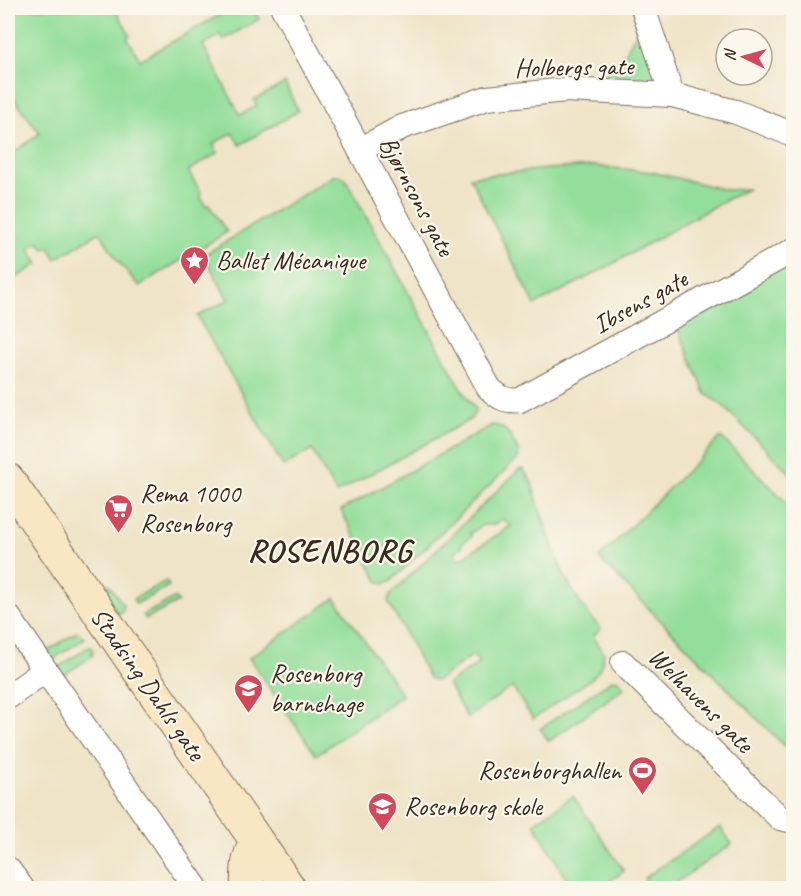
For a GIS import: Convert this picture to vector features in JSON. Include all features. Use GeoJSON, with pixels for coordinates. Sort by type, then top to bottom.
{"type":"FeatureCollection","features":[{"type":"Feature","properties":{"kind":"main road","name":"Stadsing Dahls gate"},"geometry":{"type":"LineString","coordinates":[[8,480],[289,888]]}},
{"type":"Feature","properties":{"kind":"main road"},"geometry":{"type":"LineString","coordinates":[[247,888],[250,855],[254,846],[258,844]]}},
{"type":"Feature","properties":{"kind":"street","name":"Bjørnsons gate"},"geometry":{"type":"LineString","coordinates":[[283,8],[489,388],[498,397],[512,401]]}},
{"type":"Feature","properties":{"kind":"street"},"geometry":{"type":"LineString","coordinates":[[643,8],[672,95]]}},
{"type":"Feature","properties":{"kind":"street","name":"Holbergs gate"},"geometry":{"type":"LineString","coordinates":[[360,150],[402,128],[487,98],[566,90],[672,95],[736,112],[794,135]]}},
{"type":"Feature","properties":{"kind":"street","name":"Ibsens gate"},"geometry":{"type":"LineString","coordinates":[[512,401],[520,400],[794,250]]}},
{"type":"Feature","properties":{"kind":"street"},"geometry":{"type":"LineString","coordinates":[[8,616],[196,888]]}},
{"type":"Feature","properties":{"kind":"street","name":"Welhavens gate"},"geometry":{"type":"LineString","coordinates":[[623,663],[780,818],[794,821]]}},
{"type":"Feature","properties":{"kind":"street"},"geometry":{"type":"LineString","coordinates":[[8,697],[44,671]]}},
{"type":"Feature","properties":{"kind":"street"},"geometry":{"type":"LineString","coordinates":[[8,869],[22,888]]}},
{"type":"Feature","properties":{"kind":"green space"},"geometry":{"type":"Polygon","coordinates":[[[8,8],[121,8],[116,11],[130,35],[127,37],[140,60],[232,8],[253,8],[259,19],[223,40],[220,35],[203,45],[240,115],[257,106],[254,100],[285,83],[298,111],[240,145],[232,133],[213,144],[218,153],[188,171],[202,194],[200,196],[206,206],[209,205],[227,232],[139,286],[117,260],[100,232],[56,259],[49,247],[44,249],[39,242],[29,249],[38,264],[8,283],[8,157],[40,133],[15,100],[8,86],[8,8]]]}},
{"type":"Feature","properties":{"kind":"green space"},"geometry":{"type":"Polygon","coordinates":[[[641,24],[672,95],[595,92],[606,74],[624,55],[641,24]]]}},
{"type":"Feature","properties":{"kind":"green space"},"geometry":{"type":"Polygon","coordinates":[[[594,166],[652,172],[727,190],[748,189],[535,305],[470,177],[594,166]]]}},
{"type":"Feature","properties":{"kind":"green space"},"geometry":{"type":"Polygon","coordinates":[[[339,175],[345,178],[462,390],[476,410],[471,419],[336,493],[312,450],[283,466],[197,316],[228,300],[204,255],[333,176],[339,175]]]}},
{"type":"Feature","properties":{"kind":"green space"},"geometry":{"type":"Polygon","coordinates":[[[793,250],[793,476],[722,405],[705,393],[673,317],[793,250]]]}},
{"type":"Feature","properties":{"kind":"green space"},"geometry":{"type":"Polygon","coordinates":[[[492,425],[502,428],[509,434],[519,453],[518,458],[390,582],[384,584],[378,581],[341,510],[492,425]]]}},
{"type":"Feature","properties":{"kind":"green space"},"geometry":{"type":"Polygon","coordinates":[[[721,437],[793,509],[793,755],[599,558],[721,437]]]}},
{"type":"Feature","properties":{"kind":"green space"},"geometry":{"type":"Polygon","coordinates":[[[523,469],[530,479],[565,576],[586,612],[601,629],[593,636],[604,653],[599,670],[591,679],[533,719],[512,687],[467,718],[448,684],[479,663],[473,655],[436,681],[429,678],[388,601],[390,595],[519,470],[523,469]],[[502,519],[493,525],[483,525],[470,533],[472,536],[454,553],[459,560],[511,526],[502,519]]]}},
{"type":"Feature","properties":{"kind":"green space"},"geometry":{"type":"Polygon","coordinates":[[[166,581],[169,586],[136,604],[133,599],[166,581]]]}},
{"type":"Feature","properties":{"kind":"green space"},"geometry":{"type":"Polygon","coordinates":[[[109,584],[124,606],[119,614],[103,592],[109,584]]]}},
{"type":"Feature","properties":{"kind":"green space"},"geometry":{"type":"Polygon","coordinates":[[[175,598],[178,602],[146,619],[143,615],[175,598]]]}},
{"type":"Feature","properties":{"kind":"green space"},"geometry":{"type":"Polygon","coordinates":[[[335,598],[402,695],[316,755],[249,658],[335,598]]]}},
{"type":"Feature","properties":{"kind":"green space"},"geometry":{"type":"Polygon","coordinates":[[[77,632],[85,638],[52,660],[46,652],[77,632]]]}},
{"type":"Feature","properties":{"kind":"green space"},"geometry":{"type":"Polygon","coordinates":[[[90,646],[93,650],[92,656],[59,678],[56,669],[90,646]]]}},
{"type":"Feature","properties":{"kind":"green space"},"geometry":{"type":"Polygon","coordinates":[[[613,679],[619,680],[624,688],[549,741],[540,729],[613,679]]]}},
{"type":"Feature","properties":{"kind":"green space"},"geometry":{"type":"Polygon","coordinates":[[[573,796],[624,871],[600,888],[572,888],[534,823],[573,796]]]}},
{"type":"Feature","properties":{"kind":"green space"},"geometry":{"type":"Polygon","coordinates":[[[720,827],[732,844],[668,888],[651,888],[644,878],[720,827]]]}},
{"type":"Feature","properties":{"kind":"place","name":"Ballet Mécanique"},"geometry":{"type":"Point","coordinates":[195,286]}},
{"type":"Feature","properties":{"kind":"place","name":"Rema 1000 Rosenborg"},"geometry":{"type":"Point","coordinates":[119,534]}},
{"type":"Feature","properties":{"kind":"place","name":"Rosenborg barnehage"},"geometry":{"type":"Point","coordinates":[249,714]}},
{"type":"Feature","properties":{"kind":"place","name":"Rosenborghallen"},"geometry":{"type":"Point","coordinates":[642,796]}},
{"type":"Feature","properties":{"kind":"place","name":"Rosenborg skole"},"geometry":{"type":"Point","coordinates":[383,832]}},
{"type":"Feature","properties":{"kind":"district","name":"ROSENBORG"},"geometry":{"type":"Point","coordinates":[330,550]}}]}
